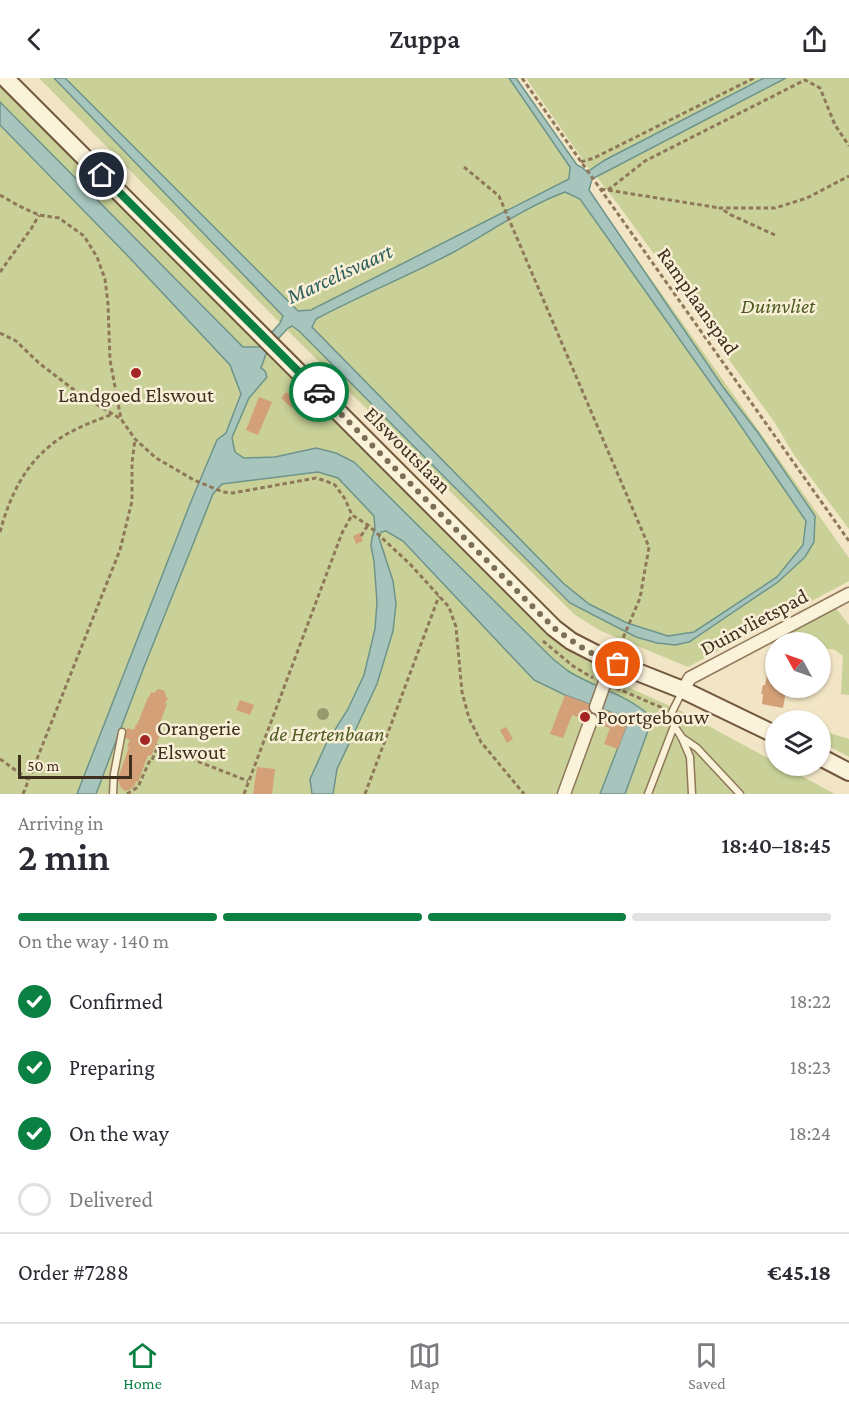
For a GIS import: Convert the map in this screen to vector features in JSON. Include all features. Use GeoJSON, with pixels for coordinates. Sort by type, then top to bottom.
{"type":"FeatureCollection","features":[{"type":"Feature","properties":{"kind":"street","name":"Elswoutslaan"},"geometry":{"type":"LineString","coordinates":[[5,78],[554,628],[571,641],[612,663],[683,690],[765,730]]}},
{"type":"Feature","properties":{"kind":"street","name":"Duinvlietspad"},"geometry":{"type":"LineString","coordinates":[[683,690],[690,678],[849,594]]}},
{"type":"Feature","properties":{"kind":"street"},"geometry":{"type":"LineString","coordinates":[[596,707],[612,663]]}},
{"type":"Feature","properties":{"kind":"street"},"geometry":{"type":"LineString","coordinates":[[564,794],[591,720]]}},
{"type":"Feature","properties":{"kind":"street"},"geometry":{"type":"LineString","coordinates":[[831,763],[849,772]]}},
{"type":"Feature","properties":{"kind":"lane"},"geometry":{"type":"LineString","coordinates":[[683,690],[672,712],[674,726],[690,757],[692,794]]}},
{"type":"Feature","properties":{"kind":"lane"},"geometry":{"type":"LineString","coordinates":[[648,794],[674,726]]}},
{"type":"Feature","properties":{"kind":"lane"},"geometry":{"type":"LineString","coordinates":[[113,794],[114,774],[122,732]]}},
{"type":"Feature","properties":{"kind":"lane"},"geometry":{"type":"LineString","coordinates":[[681,736],[698,748],[740,794]]}},
{"type":"Feature","properties":{"kind":"path","name":"Ramplaanspad"},"geometry":{"type":"LineString","coordinates":[[522,78],[849,541]]}},
{"type":"Feature","properties":{"kind":"path"},"geometry":{"type":"LineString","coordinates":[[582,164],[754,78]]}},
{"type":"Feature","properties":{"kind":"path"},"geometry":{"type":"LineString","coordinates":[[608,190],[645,161],[805,80],[820,87],[835,125],[849,146]]}},
{"type":"Feature","properties":{"kind":"path"},"geometry":{"type":"LineString","coordinates":[[464,167],[499,196],[649,547],[640,598],[626,633]]}},
{"type":"Feature","properties":{"kind":"path"},"geometry":{"type":"LineString","coordinates":[[599,188],[720,208],[775,208],[807,198],[849,176]]}},
{"type":"Feature","properties":{"kind":"path"},"geometry":{"type":"LineString","coordinates":[[0,195],[39,215],[59,218],[84,236],[97,257],[105,279],[110,360],[121,419]]}},
{"type":"Feature","properties":{"kind":"path"},"geometry":{"type":"LineString","coordinates":[[720,208],[775,235]]}},
{"type":"Feature","properties":{"kind":"path"},"geometry":{"type":"LineString","coordinates":[[0,272],[32,229],[39,215]]}},
{"type":"Feature","properties":{"kind":"path"},"geometry":{"type":"LineString","coordinates":[[0,333],[16,341],[39,363],[78,393],[121,419],[135,439],[156,458],[194,480],[223,492],[233,493],[316,478],[335,485],[352,514],[368,525],[410,564],[448,607],[456,627],[462,692],[469,718],[481,742],[524,794]]}},
{"type":"Feature","properties":{"kind":"path"},"geometry":{"type":"LineString","coordinates":[[0,532],[9,502],[25,472],[37,458],[52,444],[83,426],[113,414]]}},
{"type":"Feature","properties":{"kind":"path"},"geometry":{"type":"LineString","coordinates":[[23,794],[120,550],[132,501],[132,463],[135,439]]}},
{"type":"Feature","properties":{"kind":"path"},"geometry":{"type":"LineString","coordinates":[[244,794],[342,533],[352,514]]}},
{"type":"Feature","properties":{"kind":"path"},"geometry":{"type":"LineString","coordinates":[[361,536],[368,525]]}},
{"type":"Feature","properties":{"kind":"path"},"geometry":{"type":"LineString","coordinates":[[365,794],[440,596]]}},
{"type":"Feature","properties":{"kind":"path"},"geometry":{"type":"LineString","coordinates":[[127,794],[138,788],[157,745],[249,782]]}},
{"type":"Feature","properties":{"kind":"path"},"geometry":{"type":"LineString","coordinates":[[0,759],[28,780]]}},
{"type":"Feature","properties":{"kind":"green space"},"geometry":{"type":"Polygon","coordinates":[[[39,78],[509,78],[849,558],[849,581],[688,667],[601,631],[575,615],[288,331],[39,78]]]}},
{"type":"Feature","properties":{"kind":"green space"},"geometry":{"type":"Polygon","coordinates":[[[526,78],[770,78],[605,160],[590,170],[526,78]]]}},
{"type":"Feature","properties":{"kind":"green space","name":"Duinvliet"},"geometry":{"type":"Polygon","coordinates":[[[777,78],[849,78],[849,529],[794,455],[775,423],[714,339],[677,277],[660,257],[657,258],[596,176],[685,130],[777,78]]]}},
{"type":"Feature","properties":{"kind":"green space","name":"Landgoed Elswout"},"geometry":{"type":"Polygon","coordinates":[[[0,83],[346,433],[563,648],[601,668],[599,674],[681,711],[765,757],[765,776],[801,776],[835,794],[0,794],[0,83]]]}},
{"type":"Feature","properties":{"kind":"green space"},"geometry":{"type":"Polygon","coordinates":[[[836,608],[849,625],[849,695],[841,694],[843,656],[831,649],[831,632],[792,632],[836,608]]]}},
{"type":"Feature","properties":{"kind":"green space"},"geometry":{"type":"Polygon","coordinates":[[[831,733],[849,739],[849,757],[831,747],[831,733]]]}},
{"type":"Feature","properties":{"kind":"water"},"geometry":{"type":"Polygon","coordinates":[[[54,78],[65,78],[298,311],[311,310],[569,179],[570,167],[509,78],[516,78],[577,165],[587,172],[605,160],[764,78],[786,78],[592,179],[589,190],[723,387],[759,434],[815,516],[814,542],[805,557],[778,582],[689,642],[675,645],[636,637],[570,603],[292,326],[267,351],[261,368],[267,377],[249,398],[232,438],[235,452],[244,458],[275,457],[316,448],[336,453],[354,462],[553,659],[578,677],[632,702],[651,717],[625,794],[600,794],[629,719],[565,695],[534,680],[403,541],[386,531],[381,532],[379,538],[393,581],[396,604],[393,631],[377,684],[337,769],[333,794],[312,794],[310,779],[326,744],[348,709],[364,675],[375,629],[377,602],[371,546],[375,529],[374,516],[338,478],[318,472],[222,484],[213,494],[96,794],[77,794],[190,504],[217,440],[226,433],[241,394],[230,365],[0,125],[0,102],[243,347],[259,347],[280,323],[283,316],[54,78]],[[565,192],[536,205],[452,253],[316,319],[312,327],[563,583],[589,604],[627,623],[668,636],[694,632],[777,577],[803,545],[806,521],[580,199],[565,192]]]}},
{"type":"Feature","properties":{"kind":"building"},"geometry":{"type":"Polygon","coordinates":[[[286,392],[300,404],[296,409],[281,398],[286,392]]]}},
{"type":"Feature","properties":{"kind":"building"},"geometry":{"type":"Polygon","coordinates":[[[259,397],[272,402],[258,435],[246,430],[259,397]]]}},
{"type":"Feature","properties":{"kind":"building"},"geometry":{"type":"Polygon","coordinates":[[[360,533],[363,541],[356,544],[353,536],[360,533]]]}},
{"type":"Feature","properties":{"kind":"building"},"geometry":{"type":"Polygon","coordinates":[[[763,685],[765,685],[765,698],[785,698],[783,708],[762,704],[763,685]]]}},
{"type":"Feature","properties":{"kind":"building"},"geometry":{"type":"Polygon","coordinates":[[[158,689],[163,690],[168,698],[157,731],[161,733],[151,756],[148,755],[138,782],[136,781],[134,787],[125,791],[117,781],[130,740],[123,737],[127,728],[134,730],[148,697],[151,692],[154,693],[158,689]]]}},
{"type":"Feature","properties":{"kind":"building"},"geometry":{"type":"Polygon","coordinates":[[[565,695],[629,719],[618,749],[604,744],[610,728],[572,715],[563,738],[550,734],[565,695]]]}},
{"type":"Feature","properties":{"kind":"building"},"geometry":{"type":"Polygon","coordinates":[[[240,700],[254,705],[250,715],[236,710],[240,700]]]}},
{"type":"Feature","properties":{"kind":"building"},"geometry":{"type":"Polygon","coordinates":[[[506,727],[513,739],[507,743],[500,730],[506,727]]]}},
{"type":"Feature","properties":{"kind":"building"},"geometry":{"type":"Polygon","coordinates":[[[257,767],[275,769],[272,794],[253,794],[257,767]]]}},
{"type":"Feature","properties":{"kind":"way so far"},"geometry":{"type":"LineString","coordinates":[[319,392],[554,628],[571,641],[618,664]]}},
{"type":"Feature","properties":{"kind":"place","name":"Landgoed Elswout"},"geometry":{"type":"Point","coordinates":[136,373]}},
{"type":"Feature","properties":{"kind":"place","name":"Poortgebouw"},"geometry":{"type":"Point","coordinates":[585,717]}},
{"type":"Feature","properties":{"kind":"place","name":"Orangerie Elswout"},"geometry":{"type":"Point","coordinates":[145,740]}},
{"type":"Feature","properties":{"kind":"route"},"geometry":{"type":"LineString","coordinates":[[102,175],[319,392]]}},
{"type":"Feature","properties":{"kind":"water label","name":"Marcelisvaart"},"geometry":{"type":"Point","coordinates":[339,273]}},
{"type":"Feature","properties":{"kind":"park label","name":"de Hertenbaan"},"geometry":{"type":"Point","coordinates":[327,734]}}]}
